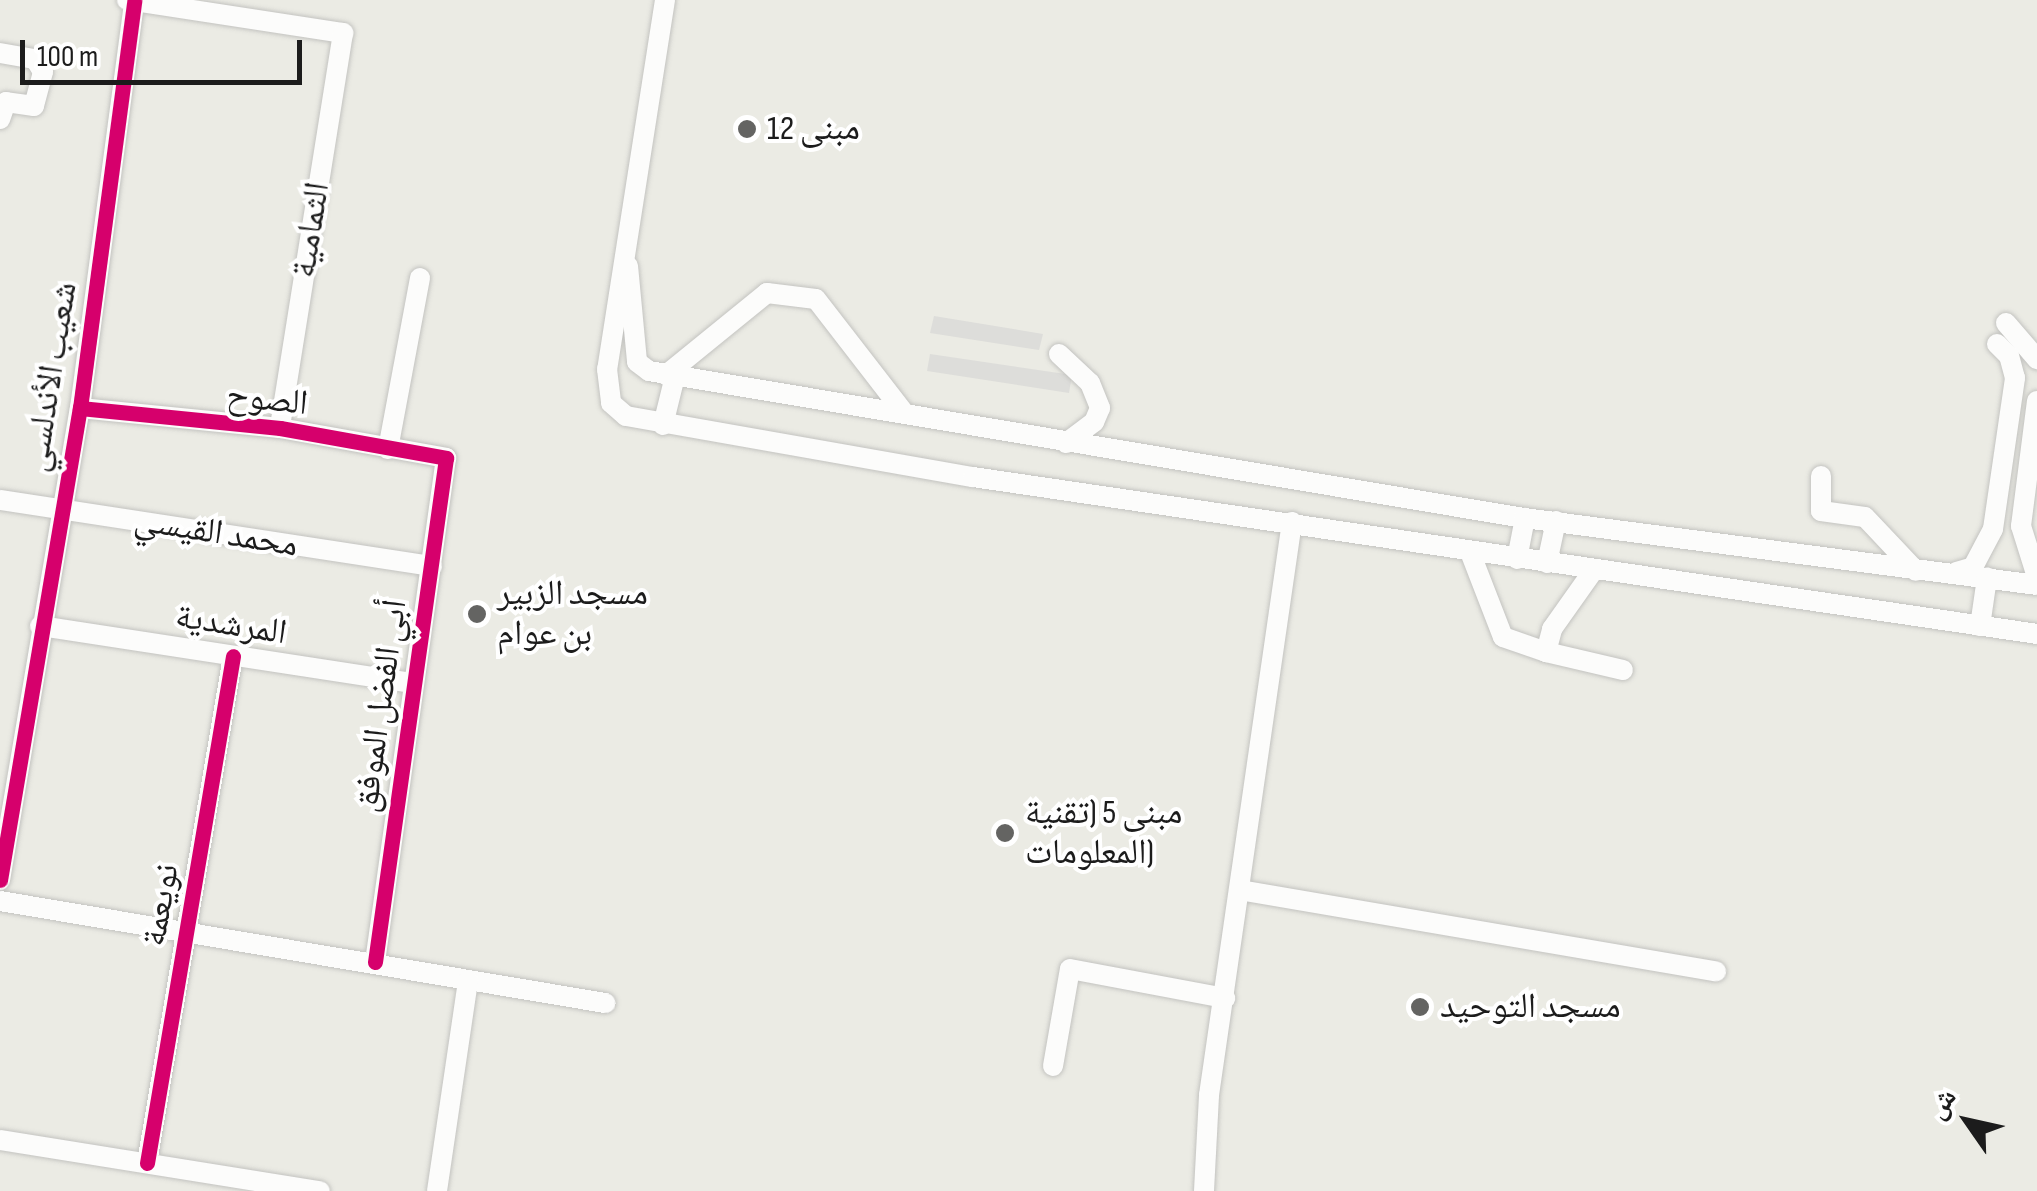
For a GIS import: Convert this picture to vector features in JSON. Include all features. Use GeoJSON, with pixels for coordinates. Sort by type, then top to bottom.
{"type":"FeatureCollection","features":[{"type":"Feature","properties":{"kind":"street"},"geometry":{"type":"LineString","coordinates":[[665,0],[626,228],[607,369],[611,403],[626,416],[663,426],[1547,564],[2037,634]]}},
{"type":"Feature","properties":{"kind":"street","name":"الثمامية"},"geometry":{"type":"LineString","coordinates":[[131,1],[343,33],[280,428]]}},
{"type":"Feature","properties":{"kind":"street","name":"شعيب الأندلسي"},"geometry":{"type":"LineString","coordinates":[[0,880],[59,508],[80,408],[131,1]]}},
{"type":"Feature","properties":{"kind":"street"},"geometry":{"type":"LineString","coordinates":[[0,53],[34,58],[43,72],[34,106],[6,102],[0,119]]}},
{"type":"Feature","properties":{"kind":"street"},"geometry":{"type":"LineString","coordinates":[[626,228],[637,362],[670,376],[1524,518],[2037,585]]}},
{"type":"Feature","properties":{"kind":"street"},"geometry":{"type":"LineString","coordinates":[[388,449],[420,278]]}},
{"type":"Feature","properties":{"kind":"street"},"geometry":{"type":"LineString","coordinates":[[663,426],[670,376],[767,293],[816,298],[906,414]]}},
{"type":"Feature","properties":{"kind":"street"},"geometry":{"type":"LineString","coordinates":[[2006,322],[2037,358]]}},
{"type":"Feature","properties":{"kind":"street"},"geometry":{"type":"LineString","coordinates":[[1954,573],[1973,567],[1994,530],[2016,378],[2010,356],[1996,344]]}},
{"type":"Feature","properties":{"kind":"street"},"geometry":{"type":"LineString","coordinates":[[1059,354],[1090,383],[1100,408],[1094,422],[1066,444]]}},
{"type":"Feature","properties":{"kind":"street"},"geometry":{"type":"LineString","coordinates":[[2037,401],[2021,526],[2037,577]]}},
{"type":"Feature","properties":{"kind":"street","name":"الصوح"},"geometry":{"type":"LineString","coordinates":[[80,408],[280,428],[446,458]]}},
{"type":"Feature","properties":{"kind":"street","name":"أبي الفضل الموفق"},"geometry":{"type":"LineString","coordinates":[[375,962],[446,458]]}},
{"type":"Feature","properties":{"kind":"street"},"geometry":{"type":"LineString","coordinates":[[1821,476],[1821,512],[1865,517],[1916,570]]}},
{"type":"Feature","properties":{"kind":"street","name":"محمد القيسي"},"geometry":{"type":"LineString","coordinates":[[0,500],[432,566]]}},
{"type":"Feature","properties":{"kind":"street"},"geometry":{"type":"LineString","coordinates":[[1517,559],[1524,518]]}},
{"type":"Feature","properties":{"kind":"street"},"geometry":{"type":"LineString","coordinates":[[1204,1191],[1209,1095],[1292,522]]}},
{"type":"Feature","properties":{"kind":"street"},"geometry":{"type":"LineString","coordinates":[[1547,564],[1556,522]]}},
{"type":"Feature","properties":{"kind":"street"},"geometry":{"type":"LineString","coordinates":[[1470,552],[1503,637],[1546,652],[1624,670]]}},
{"type":"Feature","properties":{"kind":"street"},"geometry":{"type":"LineString","coordinates":[[1546,652],[1552,629],[1593,570]]}},
{"type":"Feature","properties":{"kind":"street"},"geometry":{"type":"LineString","coordinates":[[1986,626],[1993,578]]}},
{"type":"Feature","properties":{"kind":"street","name":"المرشدية"},"geometry":{"type":"LineString","coordinates":[[40,626],[413,683]]}},
{"type":"Feature","properties":{"kind":"street","name":"نويعمة"},"geometry":{"type":"LineString","coordinates":[[146,1163],[232,656]]}},
{"type":"Feature","properties":{"kind":"street"},"geometry":{"type":"LineString","coordinates":[[1240,890],[1716,971]]}},
{"type":"Feature","properties":{"kind":"street"},"geometry":{"type":"LineString","coordinates":[[0,901],[605,1004]]}},
{"type":"Feature","properties":{"kind":"street"},"geometry":{"type":"LineString","coordinates":[[1053,1066],[1070,969],[1224,998]]}},
{"type":"Feature","properties":{"kind":"street"},"geometry":{"type":"LineString","coordinates":[[437,1191],[468,980]]}},
{"type":"Feature","properties":{"kind":"street"},"geometry":{"type":"LineString","coordinates":[[0,1140],[146,1163],[235,1185],[320,1191]]}},
{"type":"Feature","properties":{"kind":"shaded area"},"geometry":{"type":"Polygon","coordinates":[[[934,316],[1043,334],[1039,350],[930,333],[934,316]]]}},
{"type":"Feature","properties":{"kind":"shaded area"},"geometry":{"type":"Polygon","coordinates":[[[930,354],[1072,375],[1069,393],[927,371],[930,354]]]}},
{"type":"Feature","properties":{"kind":"cycle path"},"geometry":{"type":"LineString","coordinates":[[0,880],[80,408],[134,1]]}},
{"type":"Feature","properties":{"kind":"cycle path"},"geometry":{"type":"LineString","coordinates":[[80,408],[280,428],[446,458],[375,962]]}},
{"type":"Feature","properties":{"kind":"cycle path"},"geometry":{"type":"LineString","coordinates":[[147,1163],[233,656]]}},
{"type":"Feature","properties":{"kind":"place","name":"مبنى 12"},"geometry":{"type":"Point","coordinates":[747,129]}},
{"type":"Feature","properties":{"kind":"place","name":"مسجد الزبير بن عوام"},"geometry":{"type":"Point","coordinates":[477,614]}},
{"type":"Feature","properties":{"kind":"place","name":"مبنى 5 (تقنية المعلومات)"},"geometry":{"type":"Point","coordinates":[1005,833]}},
{"type":"Feature","properties":{"kind":"place","name":"مسجد التوحيد"},"geometry":{"type":"Point","coordinates":[1420,1007]}}]}
